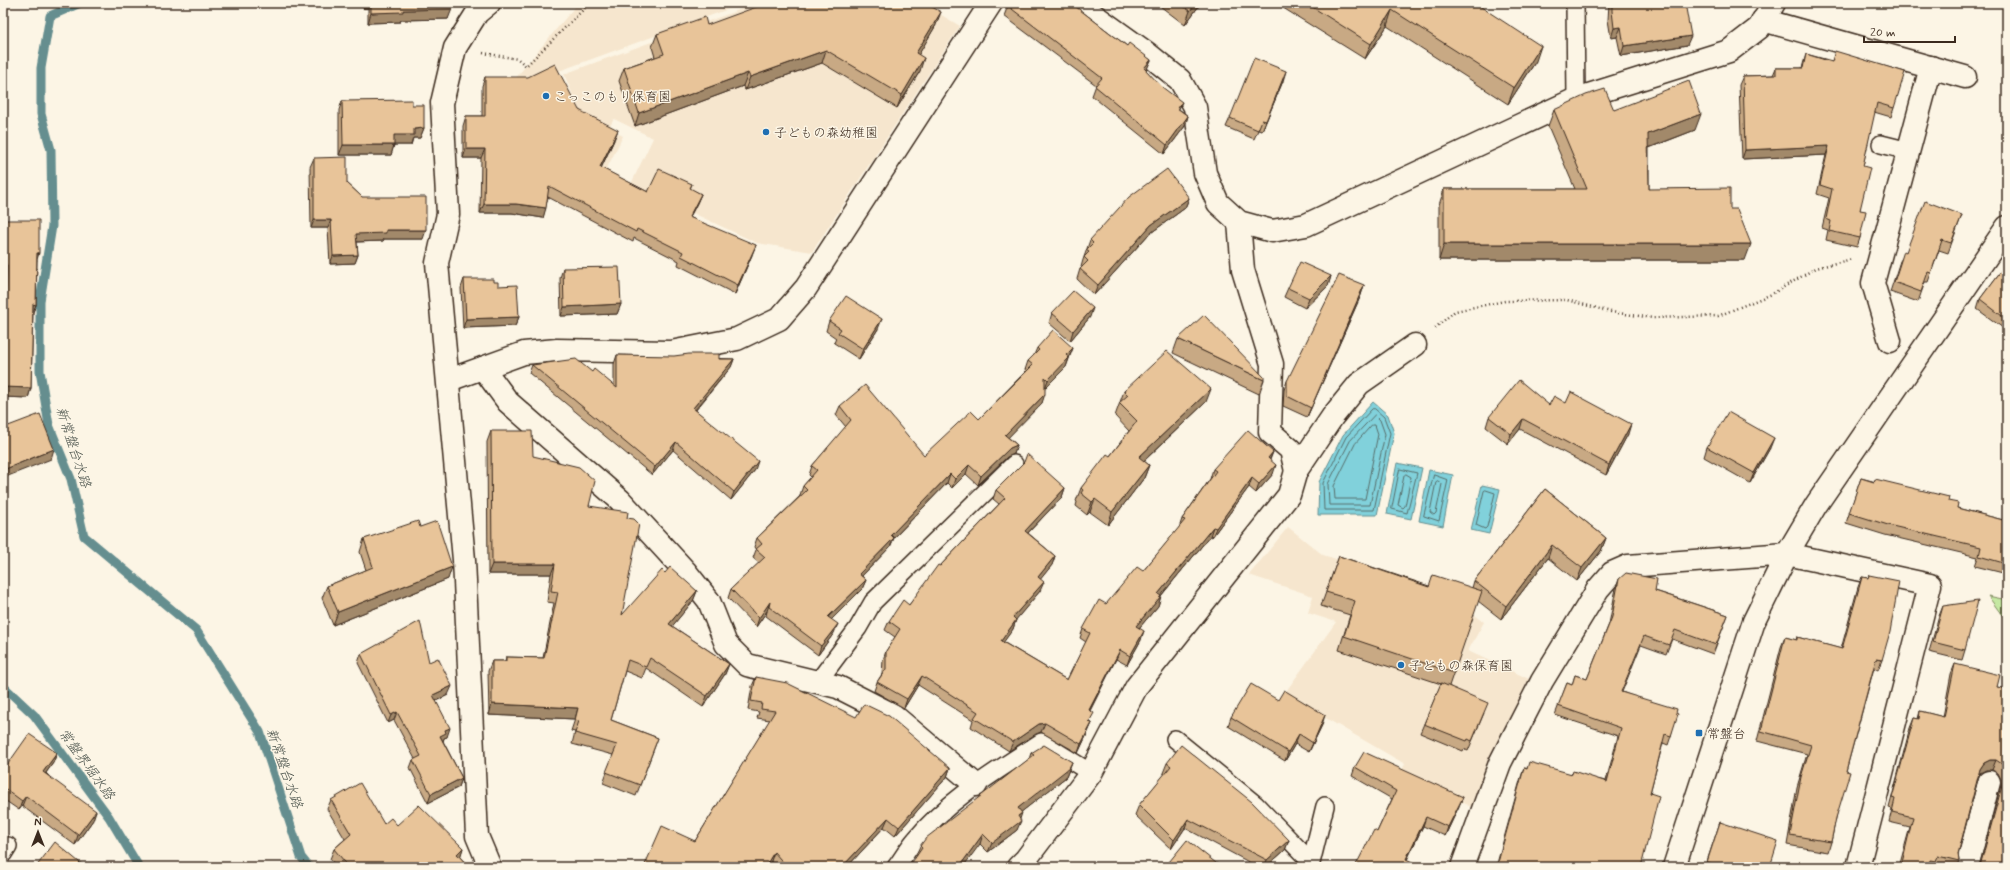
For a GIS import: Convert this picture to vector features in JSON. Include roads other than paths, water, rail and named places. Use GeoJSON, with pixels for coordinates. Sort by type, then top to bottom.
{"type":"FeatureCollection","features":[{"type":"Feature","properties":{"kind":"street"},"geometry":{"type":"LineString","coordinates":[[489,3],[477,13],[455,48],[442,103],[448,214],[437,263],[449,380],[464,560],[477,836],[490,867]]}},
{"type":"Feature","properties":{"kind":"street"},"geometry":{"type":"LineString","coordinates":[[449,380],[524,353],[557,350],[671,352],[737,339],[778,319],[806,288],[991,3]]}},
{"type":"Feature","properties":{"kind":"street"},"geometry":{"type":"LineString","coordinates":[[1076,3],[1148,54],[1180,80],[1195,107],[1205,173],[1218,202],[1239,222],[1272,231],[1306,225],[1576,99],[1729,51],[1759,28],[1769,12],[1931,68],[1965,77]]}},
{"type":"Feature","properties":{"kind":"street"},"geometry":{"type":"LineString","coordinates":[[1890,341],[1873,283],[1931,68]]}},
{"type":"Feature","properties":{"kind":"street"},"geometry":{"type":"LineString","coordinates":[[1239,222],[1243,270],[1272,364],[1270,432],[1291,450],[1296,471]]}},
{"type":"Feature","properties":{"kind":"street"},"geometry":{"type":"LineString","coordinates":[[1674,867],[1754,621],[1787,554],[1816,505],[2007,227]]}},
{"type":"Feature","properties":{"kind":"street"},"geometry":{"type":"LineString","coordinates":[[1018,867],[1026,859],[1091,773],[1137,686],[1289,495],[1296,471],[1333,416],[1359,384],[1415,345]]}},
{"type":"Feature","properties":{"kind":"street"},"geometry":{"type":"LineString","coordinates":[[483,368],[508,402],[620,500],[686,572],[709,602],[726,644],[747,665],[838,688],[892,715],[976,784]]}},
{"type":"Feature","properties":{"kind":"street"},"geometry":{"type":"LineString","coordinates":[[1462,867],[1500,763],[1542,681],[1598,589],[1612,573],[1628,566],[1787,554],[1930,585],[1858,867]]}},
{"type":"Feature","properties":{"kind":"street"},"geometry":{"type":"LineString","coordinates":[[1967,867],[1989,782]]}},
{"type":"Feature","properties":{"kind":"lane"},"geometry":{"type":"LineString","coordinates":[[1575,3],[1576,99]]}},
{"type":"Feature","properties":{"kind":"lane"},"geometry":{"type":"LineString","coordinates":[[1881,144],[1909,151]]}},
{"type":"Feature","properties":{"kind":"lane"},"geometry":{"type":"LineString","coordinates":[[817,683],[858,628],[873,602],[1014,464]]}},
{"type":"Feature","properties":{"kind":"lane"},"geometry":{"type":"LineString","coordinates":[[1176,739],[1255,804],[1310,864]]}},
{"type":"Feature","properties":{"kind":"lane"},"geometry":{"type":"LineString","coordinates":[[896,867],[916,839],[949,806],[976,784],[1041,742],[1091,773]]}},
{"type":"Feature","properties":{"kind":"lane"},"geometry":{"type":"LineString","coordinates":[[1310,864],[1325,806]]}},
{"type":"Feature","properties":{"kind":"water"},"geometry":{"type":"Polygon","coordinates":[[[1373,402],[1388,415],[1394,433],[1377,515],[1318,515],[1319,482],[1343,435],[1373,402]]]}},
{"type":"Feature","properties":{"kind":"water"},"geometry":{"type":"Polygon","coordinates":[[[1397,463],[1422,468],[1411,519],[1387,514],[1397,463]]]}},
{"type":"Feature","properties":{"kind":"water"},"geometry":{"type":"Polygon","coordinates":[[[1429,470],[1453,475],[1443,526],[1419,521],[1429,470]]]}},
{"type":"Feature","properties":{"kind":"water"},"geometry":{"type":"Polygon","coordinates":[[[1482,485],[1500,489],[1489,534],[1471,530],[1482,485]]]}},
{"type":"Feature","properties":{"kind":"waterway","name":"新常盤台水路"},"geometry":{"type":"LineString","coordinates":[[80,3],[50,16],[41,68],[41,114],[51,150],[52,226],[40,301],[40,371],[49,425],[71,479],[84,536],[196,630],[260,732],[301,857],[309,867]]}},
{"type":"Feature","properties":{"kind":"waterway","name":"常盤界堀水路"},"geometry":{"type":"LineString","coordinates":[[3,686],[34,715],[109,817],[139,867]]}},
{"type":"Feature","properties":{"kind":"place","name":"こっこのもり保育園"},"geometry":{"type":"Point","coordinates":[546,96]}},
{"type":"Feature","properties":{"kind":"place","name":"子どもの森幼稚園"},"geometry":{"type":"Point","coordinates":[766,132]}},
{"type":"Feature","properties":{"kind":"place","name":"子どもの森保育園"},"geometry":{"type":"Point","coordinates":[1401,665]}},
{"type":"Feature","properties":{"kind":"place","name":"常盤台"},"geometry":{"type":"Point","coordinates":[1699,733]}}]}
